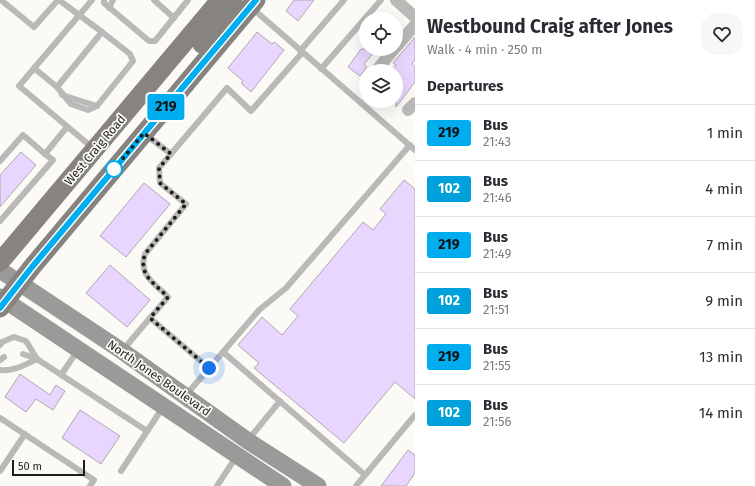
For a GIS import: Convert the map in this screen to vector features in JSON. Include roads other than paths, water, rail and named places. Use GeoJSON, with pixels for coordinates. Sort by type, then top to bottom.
{"type":"FeatureCollection","features":[{"type":"Feature","properties":{"kind":"main road","name":"West Craig Road"},"geometry":{"type":"LineString","coordinates":[[0,262],[220,0]]}},
{"type":"Feature","properties":{"kind":"main road"},"geometry":{"type":"LineString","coordinates":[[2,302],[174,97],[247,2]]}},
{"type":"Feature","properties":{"kind":"main road","name":"North Jones Boulevard"},"geometry":{"type":"LineString","coordinates":[[0,270],[122,351],[248,441],[318,486]]}},
{"type":"Feature","properties":{"kind":"main road","name":"North Jones Boulevard"},"geometry":{"type":"LineString","coordinates":[[2,302],[78,350],[283,486]]}},
{"type":"Feature","properties":{"kind":"main road"},"geometry":{"type":"LineString","coordinates":[[237,456],[248,441]]}},
{"type":"Feature","properties":{"kind":"street"},"geometry":{"type":"LineString","coordinates":[[396,0],[415,16]]}},
{"type":"Feature","properties":{"kind":"street"},"geometry":{"type":"LineString","coordinates":[[403,39],[415,25]]}},
{"type":"Feature","properties":{"kind":"street"},"geometry":{"type":"LineString","coordinates":[[382,64],[388,56]]}},
{"type":"Feature","properties":{"kind":"lane"},"geometry":{"type":"LineString","coordinates":[[1,0],[34,27],[59,0],[130,54],[133,61],[97,106],[88,110],[71,104],[62,95],[57,87],[34,68]]}},
{"type":"Feature","properties":{"kind":"lane"},"geometry":{"type":"LineString","coordinates":[[92,0],[19,86],[95,150]]}},
{"type":"Feature","properties":{"kind":"lane"},"geometry":{"type":"LineString","coordinates":[[104,0],[104,3],[109,8],[149,41],[155,41],[188,0]]}},
{"type":"Feature","properties":{"kind":"lane"},"geometry":{"type":"LineString","coordinates":[[109,8],[113,0]]}},
{"type":"Feature","properties":{"kind":"lane"},"geometry":{"type":"LineString","coordinates":[[154,0],[174,18]]}},
{"type":"Feature","properties":{"kind":"lane"},"geometry":{"type":"LineString","coordinates":[[122,351],[168,297],[145,275],[142,264],[145,254],[186,204],[160,183],[159,168],[226,88],[251,111],[344,0]]}},
{"type":"Feature","properties":{"kind":"lane"},"geometry":{"type":"LineString","coordinates":[[321,69],[381,0]]}},
{"type":"Feature","properties":{"kind":"lane"},"geometry":{"type":"LineString","coordinates":[[185,396],[259,310],[286,288],[413,148],[301,52],[247,2]]}},
{"type":"Feature","properties":{"kind":"lane"},"geometry":{"type":"LineString","coordinates":[[57,87],[102,32]]}},
{"type":"Feature","properties":{"kind":"lane"},"geometry":{"type":"LineString","coordinates":[[45,154],[67,127]]}},
{"type":"Feature","properties":{"kind":"lane"},"geometry":{"type":"LineString","coordinates":[[144,133],[171,154]]}},
{"type":"Feature","properties":{"kind":"lane"},"geometry":{"type":"LineString","coordinates":[[0,161],[23,135],[53,160],[0,221]]}},
{"type":"Feature","properties":{"kind":"lane"},"geometry":{"type":"LineString","coordinates":[[150,318],[209,368]]}},
{"type":"Feature","properties":{"kind":"lane"},"geometry":{"type":"LineString","coordinates":[[0,345],[2,342],[14,337],[26,341],[37,359]]}},
{"type":"Feature","properties":{"kind":"lane"},"geometry":{"type":"LineString","coordinates":[[62,375],[78,350]]}},
{"type":"Feature","properties":{"kind":"lane"},"geometry":{"type":"LineString","coordinates":[[223,352],[365,475]]}},
{"type":"Feature","properties":{"kind":"lane"},"geometry":{"type":"LineString","coordinates":[[23,354],[37,359],[147,431]]}},
{"type":"Feature","properties":{"kind":"lane"},"geometry":{"type":"LineString","coordinates":[[0,370],[26,365],[37,359]]}},
{"type":"Feature","properties":{"kind":"lane"},"geometry":{"type":"LineString","coordinates":[[248,441],[280,401]]}},
{"type":"Feature","properties":{"kind":"lane"},"geometry":{"type":"LineString","coordinates":[[121,471],[163,407]]}},
{"type":"Feature","properties":{"kind":"lane"},"geometry":{"type":"LineString","coordinates":[[356,486],[415,416]]}},
{"type":"Feature","properties":{"kind":"lane"},"geometry":{"type":"LineString","coordinates":[[0,418],[94,480],[90,486]]}},
{"type":"Feature","properties":{"kind":"lane"},"geometry":{"type":"LineString","coordinates":[[0,471],[24,434]]}},
{"type":"Feature","properties":{"kind":"lane"},"geometry":{"type":"LineString","coordinates":[[217,486],[237,456]]}}]}
